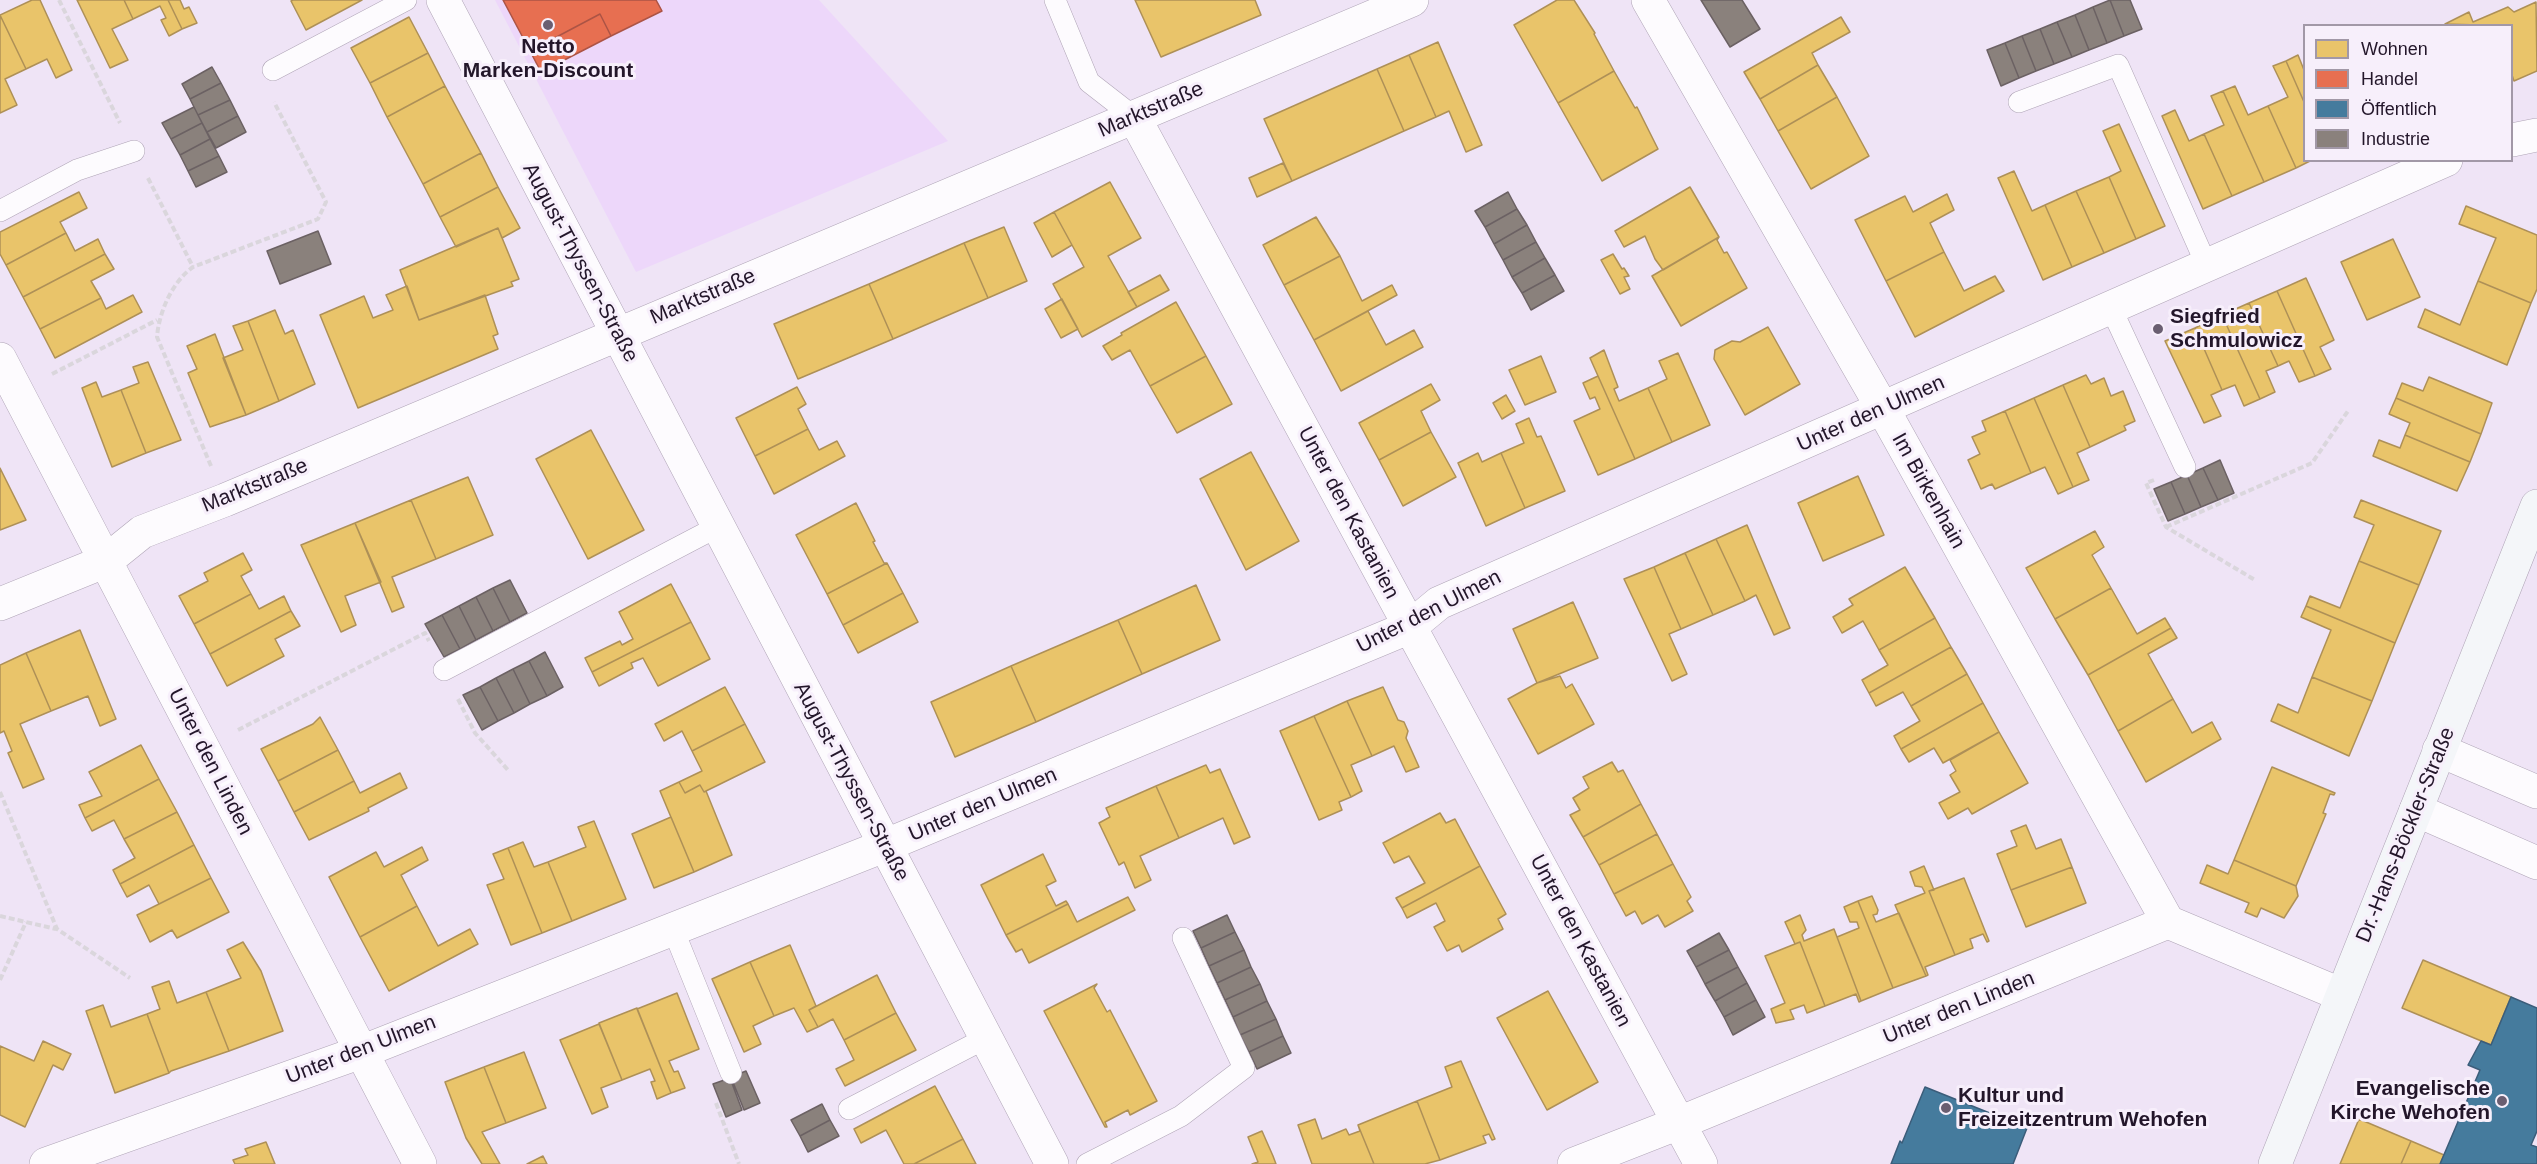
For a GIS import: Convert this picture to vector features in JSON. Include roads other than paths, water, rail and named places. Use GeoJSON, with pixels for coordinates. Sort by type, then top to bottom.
{"type":"FeatureCollection","features":[{"type":"Feature","properties":{"kind":"main road","name":"Dr.-Hans-Böckler-Straße"},"geometry":{"type":"LineString","coordinates":[[2275,1164],[2537,506]]}},
{"type":"Feature","properties":{"kind":"street","name":"August-Thyssen-Straße"},"geometry":{"type":"LineString","coordinates":[[442,0],[1052,1164]]}},
{"type":"Feature","properties":{"kind":"street","name":"Marktstraße"},"geometry":{"type":"LineString","coordinates":[[0,604],[106,561],[142,532],[225,500],[1412,0]]}},
{"type":"Feature","properties":{"kind":"street","name":"Im Birkenhain"},"geometry":{"type":"LineString","coordinates":[[1648,0],[1883,409],[2168,922]]}},
{"type":"Feature","properties":{"kind":"street","name":"Unter den Kastanien"},"geometry":{"type":"LineString","coordinates":[[1134,117],[1701,1164]]}},
{"type":"Feature","properties":{"kind":"street"},"geometry":{"type":"LineString","coordinates":[[2513,140],[2537,135]]}},
{"type":"Feature","properties":{"kind":"street","name":"Unter den Ulmen"},"geometry":{"type":"LineString","coordinates":[[46,1164],[361,1052],[884,846],[1410,627],[1439,603],[2441,162]]}},
{"type":"Feature","properties":{"kind":"street","name":"Unter den Linden"},"geometry":{"type":"LineString","coordinates":[[0,359],[420,1164]]}},
{"type":"Feature","properties":{"kind":"street"},"geometry":{"type":"LineString","coordinates":[[2439,750],[2537,792]]}},
{"type":"Feature","properties":{"kind":"street"},"geometry":{"type":"LineString","coordinates":[[2416,810],[2537,862]]}},
{"type":"Feature","properties":{"kind":"street"},"geometry":{"type":"LineString","coordinates":[[2168,922],[2342,995]]}},
{"type":"Feature","properties":{"kind":"street","name":"Unter den Linden"},"geometry":{"type":"LineString","coordinates":[[1574,1164],[1679,1124],[2168,922]]}},
{"type":"Feature","properties":{"kind":"lane"},"geometry":{"type":"LineString","coordinates":[[273,70],[406,0]]}},
{"type":"Feature","properties":{"kind":"lane","name":"Unter den Kastanien"},"geometry":{"type":"LineString","coordinates":[[1055,0],[1089,82],[1134,117]]}},
{"type":"Feature","properties":{"kind":"lane"},"geometry":{"type":"LineString","coordinates":[[2019,102],[2118,65],[2207,266]]}},
{"type":"Feature","properties":{"kind":"lane"},"geometry":{"type":"LineString","coordinates":[[0,211],[77,170],[134,151]]}},
{"type":"Feature","properties":{"kind":"lane"},"geometry":{"type":"LineString","coordinates":[[2111,308],[2185,467]]}},
{"type":"Feature","properties":{"kind":"lane"},"geometry":{"type":"LineString","coordinates":[[444,670],[717,527]]}},
{"type":"Feature","properties":{"kind":"lane"},"geometry":{"type":"LineString","coordinates":[[673,929],[730,1073]]}},
{"type":"Feature","properties":{"kind":"lane"},"geometry":{"type":"LineString","coordinates":[[1087,1164],[1181,1116],[1244,1068],[1183,938]]}},
{"type":"Feature","properties":{"kind":"lane"},"geometry":{"type":"LineString","coordinates":[[849,1109],[986,1038]]}},
{"type":"Feature","properties":{"kind":"place","name":"Netto Marken-Discount"},"geometry":{"type":"Point","coordinates":[548,25]}},
{"type":"Feature","properties":{"kind":"place","name":"Siegfried Schmulowicz"},"geometry":{"type":"Point","coordinates":[2158,329]}},
{"type":"Feature","properties":{"kind":"place","name":"Evangelische Kirche Wehofen"},"geometry":{"type":"Point","coordinates":[2502,1101]}},
{"type":"Feature","properties":{"kind":"place","name":"Kultur und Freizeitzentrum Wehofen"},"geometry":{"type":"Point","coordinates":[1946,1108]}}]}
